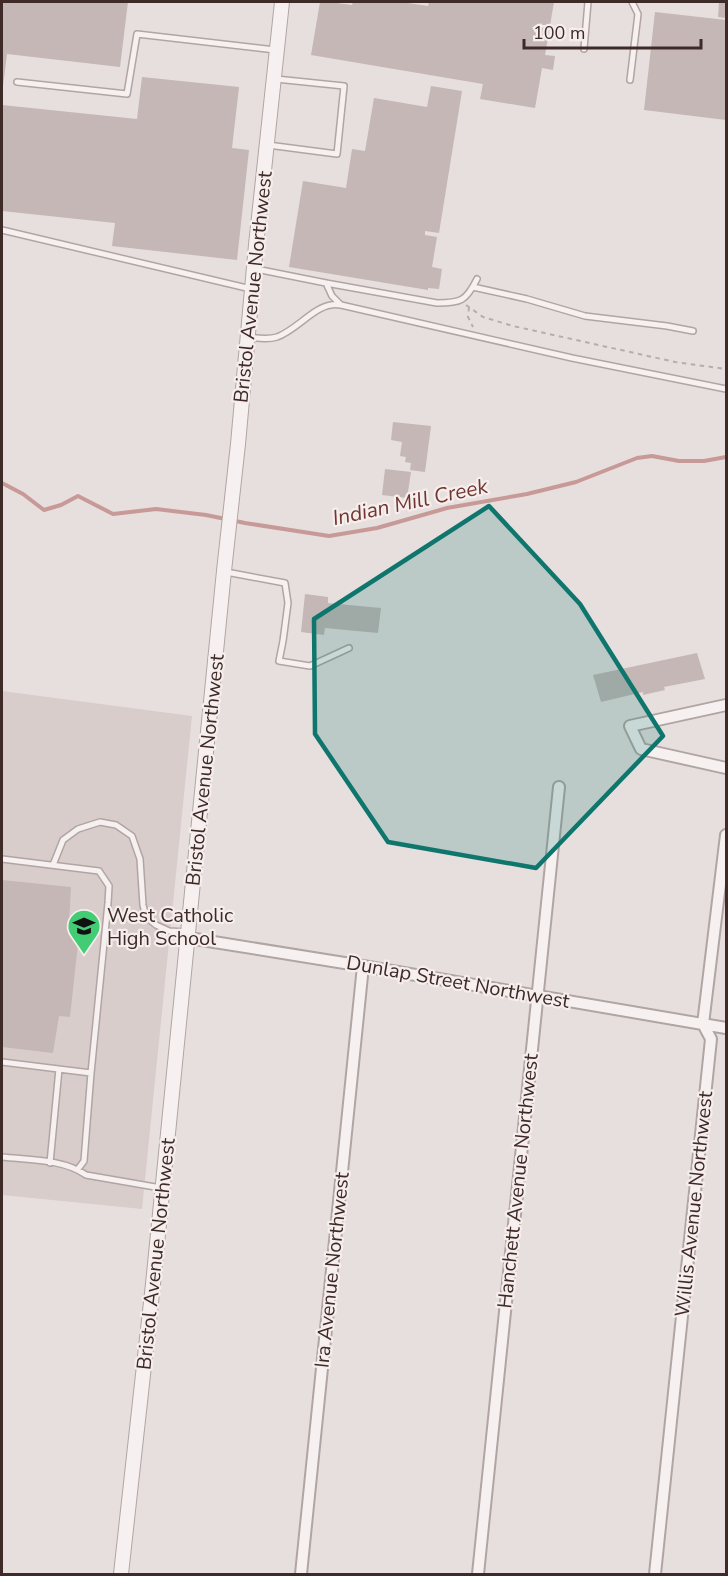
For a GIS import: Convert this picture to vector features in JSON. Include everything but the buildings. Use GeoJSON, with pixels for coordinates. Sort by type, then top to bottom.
{"type":"FeatureCollection","features":[{"type":"Feature","properties":{"kind":"street","name":"Bristol Avenue Northwest"},"geometry":{"type":"LineString","coordinates":[[120,1575],[163,1188],[282,2]]}},
{"type":"Feature","properties":{"kind":"street"},"geometry":{"type":"LineString","coordinates":[[726,705],[630,726],[640,749],[726,768]]}},
{"type":"Feature","properties":{"kind":"street","name":"Hanchett Avenue Northwest"},"geometry":{"type":"LineString","coordinates":[[478,1575],[559,787]]}},
{"type":"Feature","properties":{"kind":"street","name":"Willis Avenue Northwest"},"geometry":{"type":"LineString","coordinates":[[655,1575],[711,1039],[703,1024],[726,835]]}},
{"type":"Feature","properties":{"kind":"street","name":"Dunlap Street Northwest"},"geometry":{"type":"LineString","coordinates":[[189,935],[726,1028]]}},
{"type":"Feature","properties":{"kind":"street","name":"Ira Avenue Northwest"},"geometry":{"type":"LineString","coordinates":[[301,1575],[363,966]]}},
{"type":"Feature","properties":{"kind":"lane"},"geometry":{"type":"LineString","coordinates":[[584,49],[588,2]]}},
{"type":"Feature","properties":{"kind":"lane"},"geometry":{"type":"LineString","coordinates":[[630,80],[638,14],[632,2]]}},
{"type":"Feature","properties":{"kind":"lane"},"geometry":{"type":"LineString","coordinates":[[17,82],[127,94],[137,34],[277,50]]}},
{"type":"Feature","properties":{"kind":"lane"},"geometry":{"type":"LineString","coordinates":[[267,145],[337,154],[341,122],[344,86],[274,79]]}},
{"type":"Feature","properties":{"kind":"lane"},"geometry":{"type":"LineString","coordinates":[[2,230],[252,290]]}},
{"type":"Feature","properties":{"kind":"lane"},"geometry":{"type":"LineString","coordinates":[[255,268],[437,303],[461,301],[469,295],[477,279]]}},
{"type":"Feature","properties":{"kind":"lane"},"geometry":{"type":"LineString","coordinates":[[326,283],[332,296],[341,305]]}},
{"type":"Feature","properties":{"kind":"lane"},"geometry":{"type":"LineString","coordinates":[[473,287],[585,316],[693,331]]}},
{"type":"Feature","properties":{"kind":"lane"},"geometry":{"type":"LineString","coordinates":[[248,337],[262,339],[277,337],[321,308],[341,305],[572,358],[726,389]]}},
{"type":"Feature","properties":{"kind":"lane"},"geometry":{"type":"LineString","coordinates":[[224,571],[285,583],[288,603],[279,661],[310,666],[349,648]]}},
{"type":"Feature","properties":{"kind":"lane"},"geometry":{"type":"LineString","coordinates":[[52,865],[63,840],[78,829],[100,822],[116,825],[132,836],[140,859],[146,917],[156,926],[189,935]]}},
{"type":"Feature","properties":{"kind":"lane"},"geometry":{"type":"LineString","coordinates":[[2,859],[99,871],[109,886],[84,1161],[78,1169]]}},
{"type":"Feature","properties":{"kind":"lane"},"geometry":{"type":"LineString","coordinates":[[2,1062],[91,1072]]}},
{"type":"Feature","properties":{"kind":"lane"},"geometry":{"type":"LineString","coordinates":[[50,1163],[59,1069]]}},
{"type":"Feature","properties":{"kind":"lane"},"geometry":{"type":"LineString","coordinates":[[2,1157],[65,1165],[78,1169],[86,1175],[163,1188]]}},
{"type":"Feature","properties":{"kind":"path"},"geometry":{"type":"LineString","coordinates":[[461,301],[483,317],[513,326],[675,362],[726,369]]}},
{"type":"Feature","properties":{"kind":"path"},"geometry":{"type":"LineString","coordinates":[[469,307],[468,317],[480,337]]}},
{"type":"Feature","properties":{"kind":"highlighted area"},"geometry":{"type":"Polygon","coordinates":[[[489,506],[580,604],[663,736],[536,868],[388,842],[315,734],[314,619],[489,506]]]}},
{"type":"Feature","properties":{"kind":"shaded area","name":"West Catholic High School"},"geometry":{"type":"Polygon","coordinates":[[[2,691],[192,716],[142,1209],[2,1195],[2,691]]]}},
{"type":"Feature","properties":{"kind":"waterway","name":"Indian Mill Creek"},"geometry":{"type":"LineString","coordinates":[[2,483],[23,494],[44,510],[61,505],[78,496],[113,514],[156,509],[329,536],[377,528],[447,508],[527,494],[576,482],[637,458],[652,456],[679,461],[704,461],[726,457]]}},
{"type":"Feature","properties":{"kind":"place","name":"West Catholic High School"},"geometry":{"type":"Point","coordinates":[84,955]}}]}
